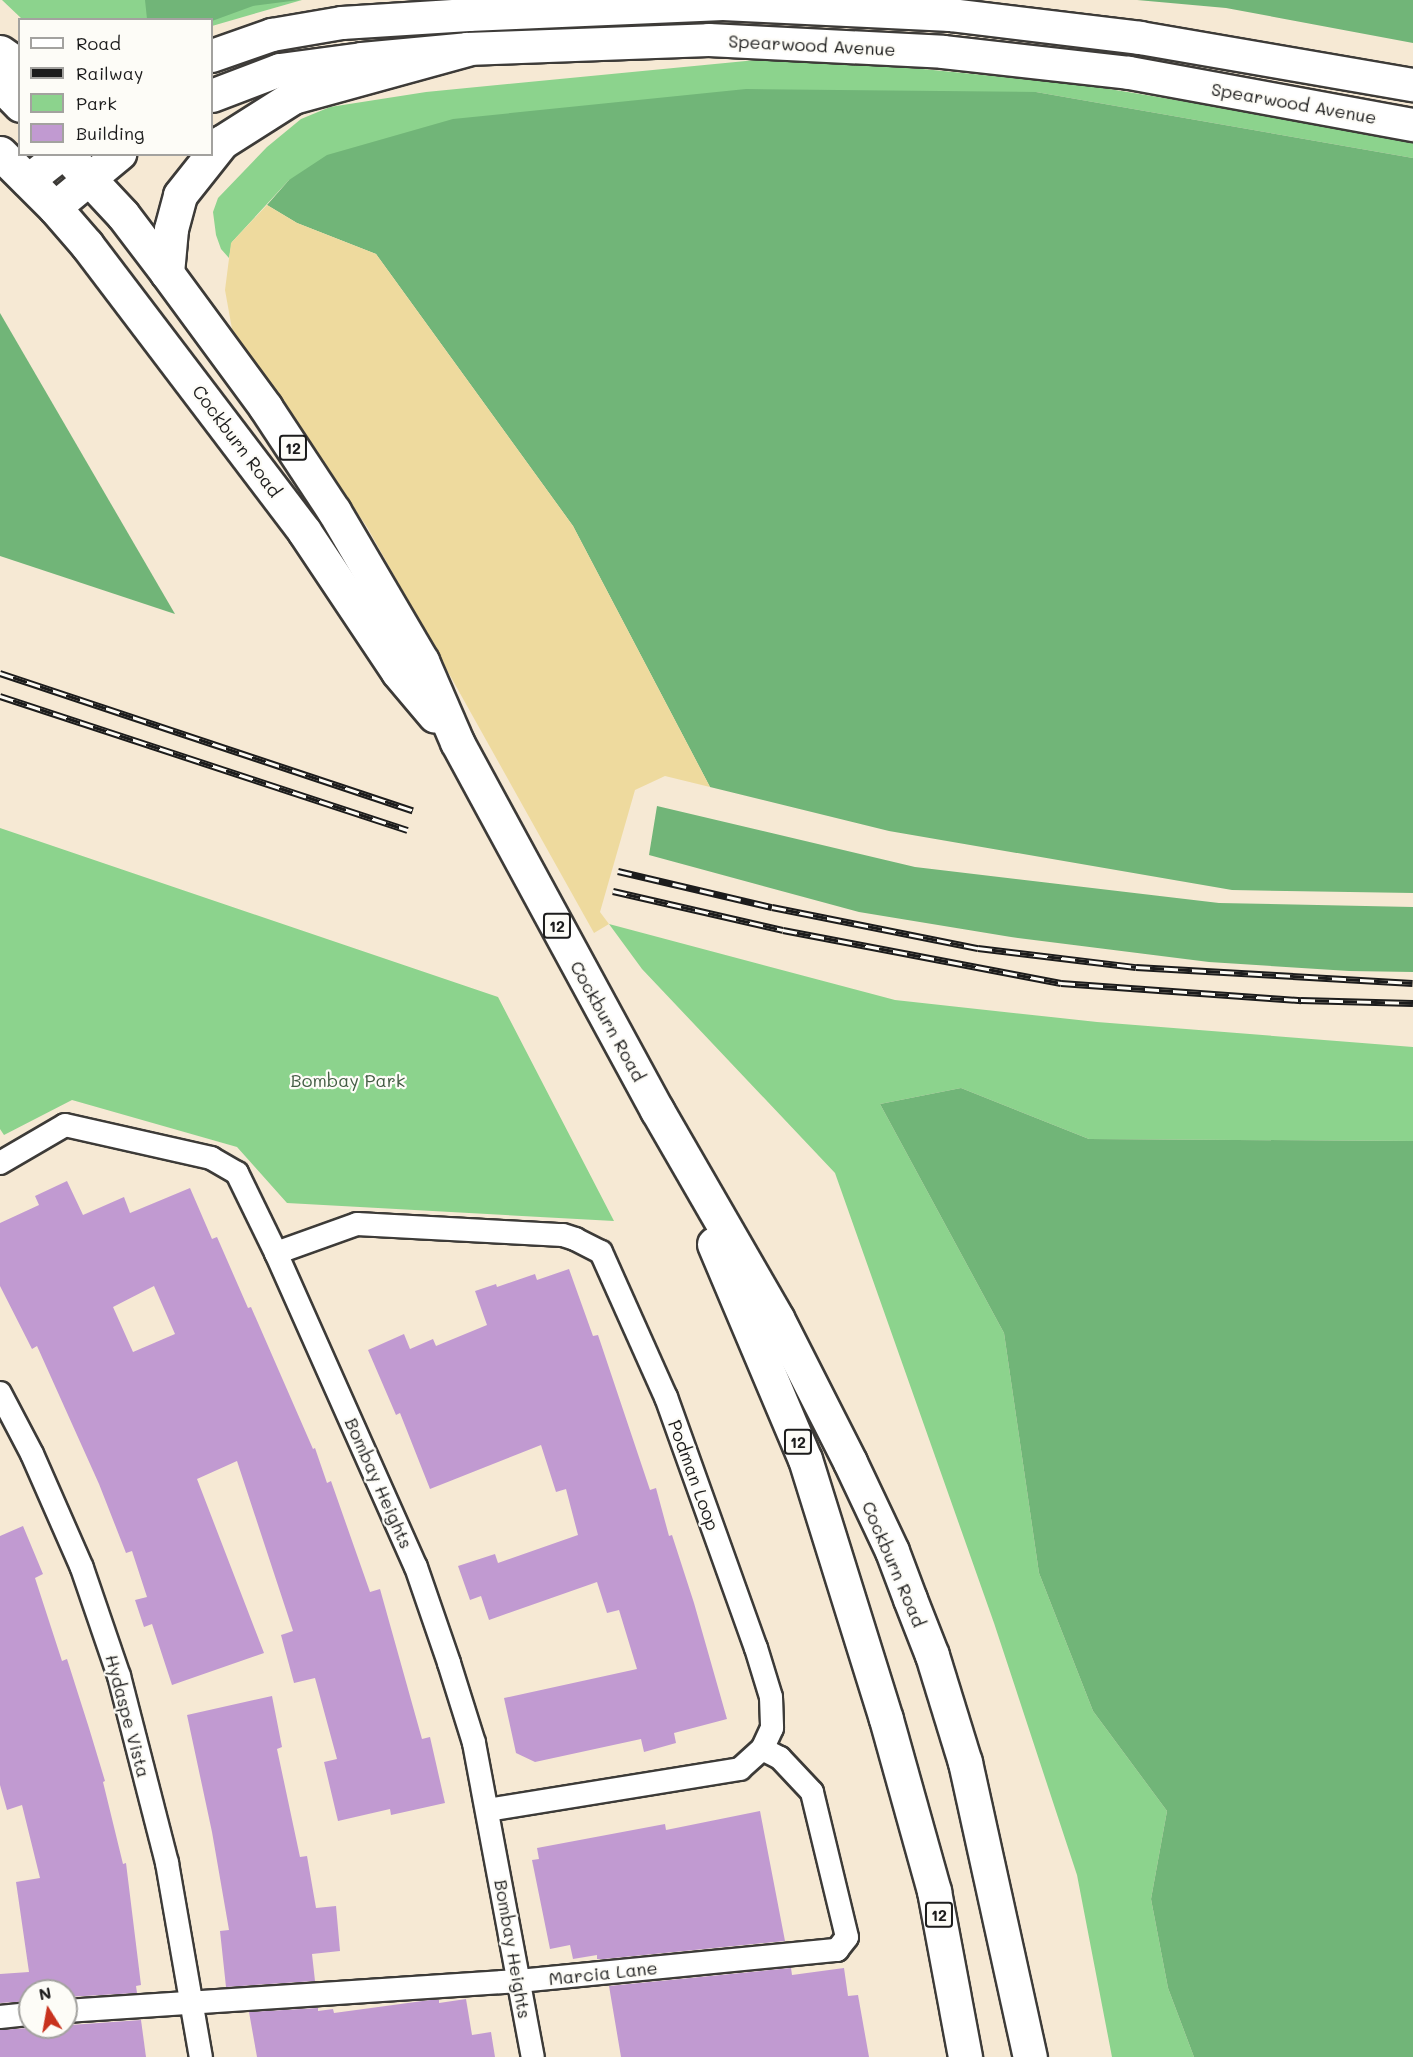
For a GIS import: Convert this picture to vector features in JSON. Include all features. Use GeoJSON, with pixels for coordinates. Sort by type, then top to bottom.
{"type":"FeatureCollection","features":[{"type":"Feature","properties":{"kind":"main road","name":"Spearwood Avenue"},"geometry":{"type":"LineString","coordinates":[[213,56],[272,35],[342,23],[723,4],[951,15],[1081,30],[1413,85]]}},
{"type":"Feature","properties":{"kind":"main road","name":"Spearwood Avenue"},"geometry":{"type":"LineString","coordinates":[[213,96],[280,70],[467,49],[709,40],[943,52],[1129,73],[1413,125]]}},
{"type":"Feature","properties":{"kind":"main road"},"geometry":{"type":"LineString","coordinates":[[213,153],[222,142],[293,97],[467,49]]}},
{"type":"Feature","properties":{"kind":"main road"},"geometry":{"type":"LineString","coordinates":[[0,52],[18,65]]}},
{"type":"Feature","properties":{"kind":"main road"},"geometry":{"type":"LineString","coordinates":[[0,84],[18,103]]}},
{"type":"Feature","properties":{"kind":"main road","name":"Cockburn Road"},"geometry":{"type":"LineString","coordinates":[[0,153],[55,208],[87,246],[290,512],[398,672],[457,742]]}},
{"type":"Feature","properties":{"kind":"main road"},"geometry":{"type":"LineString","coordinates":[[28,181],[61,156]]}},
{"type":"Feature","properties":{"kind":"main road","name":"Cockburn Road"},"geometry":{"type":"LineString","coordinates":[[66,156],[90,179],[167,273],[266,408],[334,511],[422,661],[457,742],[657,1110],[777,1318],[892,1551],[932,1655],[965,1762],[1030,2057]]}},
{"type":"Feature","properties":{"kind":"main road"},"geometry":{"type":"LineString","coordinates":[[55,208],[118,156]]}},
{"type":"Feature","properties":{"kind":"main road"},"geometry":{"type":"LineString","coordinates":[[167,273],[171,229],[180,195],[211,156]]}},
{"type":"Feature","properties":{"kind":"main road","name":"Cockburn Road"},"geometry":{"type":"LineString","coordinates":[[657,1110],[805,1459],[886,1719],[934,1891],[961,2053]]}},
{"type":"Feature","properties":{"kind":"street","name":"Bombay Heights"},"geometry":{"type":"LineString","coordinates":[[0,1163],[65,1125],[211,1158],[237,1173],[276,1253],[416,1567],[474,1743],[533,2057]]}},
{"type":"Feature","properties":{"kind":"street","name":"Podman Loop"},"geometry":{"type":"LineString","coordinates":[[276,1253],[357,1224],[563,1235],[601,1252],[666,1397],[756,1648],[771,1697],[772,1728],[762,1749]]}},
{"type":"Feature","properties":{"kind":"street","name":"Hydaspe Vista"},"geometry":{"type":"LineString","coordinates":[[0,1393],[32,1454],[82,1568],[119,1676],[167,1863],[201,2057]]}},
{"type":"Feature","properties":{"kind":"street"},"geometry":{"type":"LineString","coordinates":[[488,1810],[740,1768],[762,1749]]}},
{"type":"Feature","properties":{"kind":"street","name":"Marcia Lane"},"geometry":{"type":"LineString","coordinates":[[78,2011],[519,1981],[837,1950],[847,1937],[812,1792],[780,1758],[762,1749]]}},
{"type":"Feature","properties":{"kind":"street"},"geometry":{"type":"LineString","coordinates":[[0,2017],[18,2015]]}},
{"type":"Feature","properties":{"kind":"green space"},"geometry":{"type":"Polygon","coordinates":[[[2,0],[302,0],[213,26],[213,18],[21,18],[2,0]]]}},
{"type":"Feature","properties":{"kind":"green space"},"geometry":{"type":"Polygon","coordinates":[[[145,0],[299,0],[253,6],[213,21],[213,18],[147,18],[145,0]]]}},
{"type":"Feature","properties":{"kind":"green space"},"geometry":{"type":"Polygon","coordinates":[[[1137,0],[1413,0],[1413,43],[1226,8],[1137,0]]]}},
{"type":"Feature","properties":{"kind":"green space"},"geometry":{"type":"Polygon","coordinates":[[[766,59],[923,69],[1091,86],[1413,139],[1413,158],[1036,92],[289,180],[232,242],[229,258],[221,249],[216,235],[213,212],[218,198],[267,147],[301,119],[330,107],[426,92],[766,59]]]}},
{"type":"Feature","properties":{"kind":"green space"},"geometry":{"type":"Polygon","coordinates":[[[746,89],[1036,92],[1413,158],[1413,893],[1232,890],[889,831],[710,787],[573,526],[376,254],[297,223],[267,205],[289,180],[327,155],[453,119],[746,89]]]}},
{"type":"Feature","properties":{"kind":"green space"},"geometry":{"type":"Polygon","coordinates":[[[0,313],[175,614],[0,556],[0,313]]]}},
{"type":"Feature","properties":{"kind":"green space"},"geometry":{"type":"Polygon","coordinates":[[[657,806],[915,867],[1219,903],[1413,907],[1413,972],[1349,971],[1209,962],[1011,937],[859,912],[649,855],[657,806]]]}},
{"type":"Feature","properties":{"kind":"green space","name":"Bombay Park"},"geometry":{"type":"Polygon","coordinates":[[[0,828],[498,997],[614,1221],[287,1203],[237,1147],[72,1100],[4,1135],[0,1129],[0,828]]]}},
{"type":"Feature","properties":{"kind":"green space"},"geometry":{"type":"Polygon","coordinates":[[[609,924],[895,1000],[1097,1022],[1413,1047],[1413,1141],[1089,1139],[961,1088],[880,1104],[1004,1333],[1039,1573],[1093,1711],[1167,1811],[1151,1899],[1168,1988],[1194,2057],[1112,2057],[1077,1875],[994,1623],[835,1173],[642,969],[609,924]]]}},
{"type":"Feature","properties":{"kind":"green space"},"geometry":{"type":"Polygon","coordinates":[[[961,1088],[1089,1139],[1413,1141],[1413,2057],[1194,2057],[1168,1988],[1151,1899],[1167,1811],[1093,1711],[1039,1573],[1004,1333],[880,1104],[961,1088]]]}},
{"type":"Feature","properties":{"kind":"sand"},"geometry":{"type":"Polygon","coordinates":[[[267,205],[297,223],[376,254],[573,526],[710,787],[665,776],[635,790],[600,912],[609,924],[594,933],[367,527],[232,329],[225,290],[231,243],[267,205]]]}},
{"type":"Feature","properties":{"kind":"building"},"geometry":{"type":"Polygon","coordinates":[[[67,1181],[83,1215],[124,1197],[130,1213],[190,1188],[212,1239],[217,1237],[248,1308],[251,1307],[313,1449],[315,1448],[327,1483],[331,1481],[370,1592],[380,1589],[422,1739],[430,1737],[445,1803],[391,1815],[390,1809],[338,1821],[324,1762],[337,1759],[315,1678],[294,1683],[281,1635],[293,1631],[237,1461],[197,1479],[264,1653],[172,1685],[152,1624],[144,1627],[135,1600],[147,1597],[132,1551],[126,1553],[99,1484],[37,1346],[32,1349],[0,1286],[0,1223],[39,1205],[35,1196],[67,1181]],[[154,1286],[113,1307],[133,1352],[175,1334],[154,1286]]]}},
{"type":"Feature","properties":{"kind":"building"},"geometry":{"type":"Polygon","coordinates":[[[569,1269],[593,1336],[598,1335],[650,1490],[656,1488],[669,1536],[672,1535],[694,1603],[727,1719],[674,1733],[676,1743],[644,1752],[641,1739],[535,1762],[516,1753],[504,1698],[637,1669],[619,1610],[607,1613],[597,1582],[489,1620],[481,1596],[470,1600],[458,1566],[495,1554],[498,1563],[578,1535],[566,1489],[556,1492],[541,1445],[430,1489],[400,1413],[396,1415],[368,1350],[404,1334],[410,1349],[433,1339],[436,1346],[487,1325],[475,1291],[496,1284],[497,1287],[535,1274],[537,1280],[569,1269]]]}},
{"type":"Feature","properties":{"kind":"building"},"geometry":{"type":"Polygon","coordinates":[[[23,1526],[43,1574],[35,1578],[62,1661],[67,1659],[105,1781],[103,1782],[123,1864],[126,1863],[141,1985],[136,1986],[137,1993],[78,1996],[78,1979],[18,1979],[18,2002],[0,2003],[0,1974],[29,1972],[16,1882],[40,1878],[22,1805],[7,1810],[0,1785],[0,1536],[23,1526]]]}},
{"type":"Feature","properties":{"kind":"building"},"geometry":{"type":"Polygon","coordinates":[[[272,1696],[282,1747],[277,1749],[300,1857],[307,1856],[316,1908],[336,1906],[340,1951],[312,1954],[315,1981],[226,1987],[220,1931],[229,1930],[212,1832],[187,1715],[272,1696]]]}},
{"type":"Feature","properties":{"kind":"building"},"geometry":{"type":"Polygon","coordinates":[[[760,1811],[785,1941],[604,1959],[597,1959],[597,1955],[573,1959],[570,1945],[550,1949],[532,1860],[539,1859],[537,1848],[665,1824],[666,1830],[760,1811]]]}},
{"type":"Feature","properties":{"kind":"building"},"geometry":{"type":"Polygon","coordinates":[[[791,1968],[792,1975],[844,1968],[848,1996],[858,1995],[869,2057],[621,2057],[609,1986],[791,1968]]]}},
{"type":"Feature","properties":{"kind":"building"},"geometry":{"type":"Polygon","coordinates":[[[466,1999],[472,2035],[491,2032],[495,2057],[257,2057],[249,2012],[318,2008],[318,2011],[333,2009],[334,2013],[430,2000],[439,2000],[439,2003],[466,1999]]]}},
{"type":"Feature","properties":{"kind":"building"},"geometry":{"type":"Polygon","coordinates":[[[141,2020],[146,2057],[0,2057],[0,2030],[18,2029],[18,2039],[78,2039],[78,2024],[141,2020]]]}},
{"type":"Feature","properties":{"kind":"railway"},"geometry":{"type":"LineString","coordinates":[[0,673],[413,810]]}},
{"type":"Feature","properties":{"kind":"railway"},"geometry":{"type":"LineString","coordinates":[[0,696],[408,830]]}},
{"type":"Feature","properties":{"kind":"railway"},"geometry":{"type":"LineString","coordinates":[[618,871],[772,907],[978,948],[1136,967],[1413,983]]}},
{"type":"Feature","properties":{"kind":"railway"},"geometry":{"type":"LineString","coordinates":[[613,891],[783,930],[1061,983],[1301,1000],[1413,1003]]}}]}
